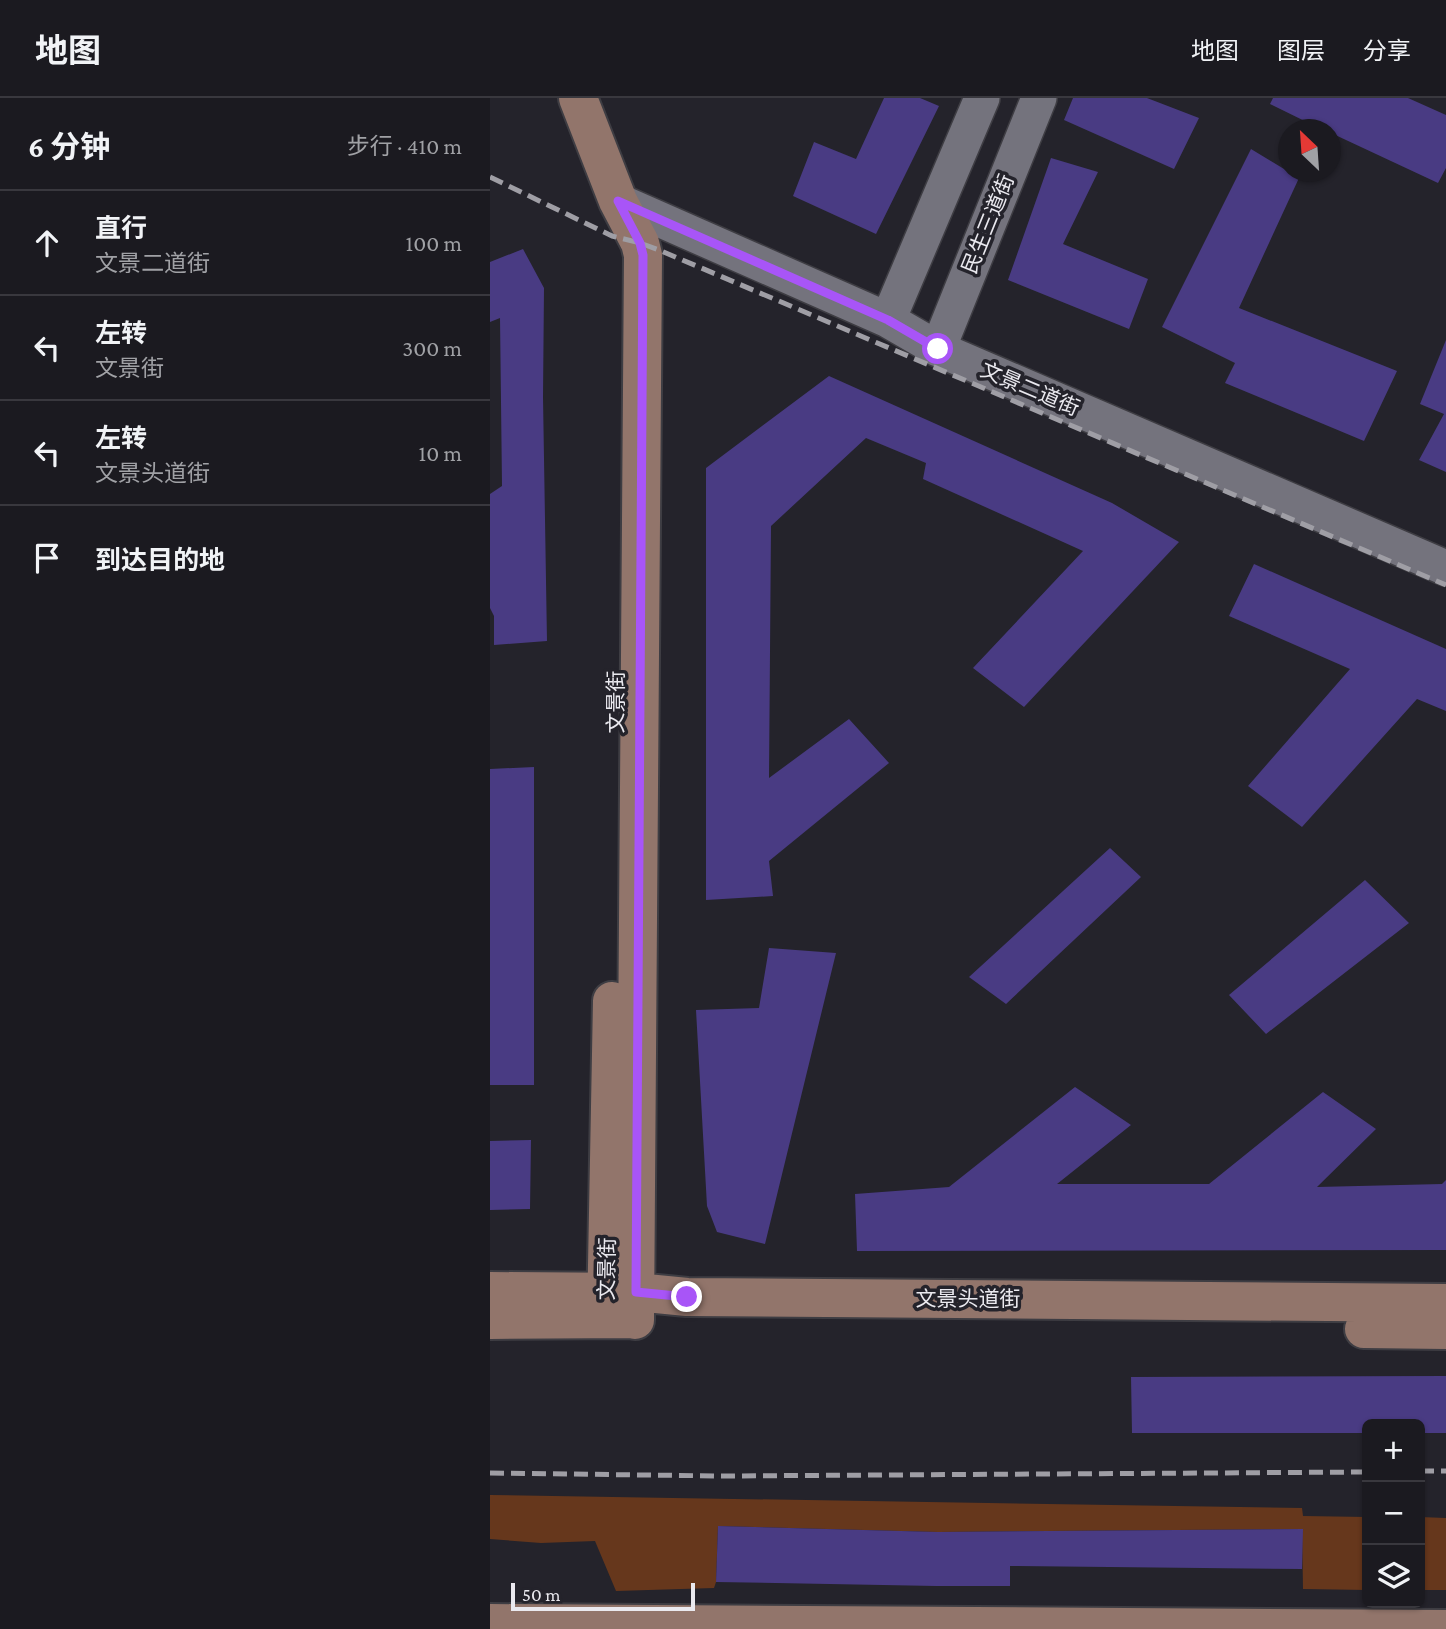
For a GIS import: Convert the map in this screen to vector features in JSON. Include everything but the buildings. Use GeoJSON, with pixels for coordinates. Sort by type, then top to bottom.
{"type":"FeatureCollection","features":[{"type":"Feature","properties":{"kind":"main road","name":"文景街"},"geometry":{"type":"LineString","coordinates":[[554,98],[619,255],[614,871],[621,1305]]}},
{"type":"Feature","properties":{"kind":"main road","name":"文景街"},"geometry":{"type":"LineString","coordinates":[[578,98],[618,201],[640,243],[643,255],[621,1305]]}},
{"type":"Feature","properties":{"kind":"main road","name":"文景头道街"},"geometry":{"type":"LineString","coordinates":[[490,1291],[621,1305],[1446,1330]]}},
{"type":"Feature","properties":{"kind":"main road","name":"文景头道街"},"geometry":{"type":"LineString","coordinates":[[490,1320],[687,1297],[1446,1303]]}},
{"type":"Feature","properties":{"kind":"main road"},"geometry":{"type":"LineString","coordinates":[[490,1623],[556,1626],[1446,1629]]}},
{"type":"Feature","properties":{"kind":"street"},"geometry":{"type":"LineString","coordinates":[[888,320],[982,98]]}},
{"type":"Feature","properties":{"kind":"street","name":"民生三道街"},"geometry":{"type":"LineString","coordinates":[[938,349],[1039,98]]}},
{"type":"Feature","properties":{"kind":"street","name":"文景二道街"},"geometry":{"type":"LineString","coordinates":[[618,201],[888,320],[938,349],[1446,568]]}},
{"type":"Feature","properties":{"kind":"shaded area"},"geometry":{"type":"Polygon","coordinates":[[[490,1495],[1302,1508],[1303,1516],[1362,1517],[1362,1590],[1303,1589],[1302,1529],[938,1532],[718,1526],[714,1588],[616,1591],[595,1541],[541,1543],[490,1539],[490,1495]]]}},
{"type":"Feature","properties":{"kind":"shaded area"},"geometry":{"type":"Polygon","coordinates":[[[1425,1517],[1446,1518],[1446,1590],[1425,1590],[1425,1517]]]}},
{"type":"Feature","properties":{"kind":"railway"},"geometry":{"type":"LineString","coordinates":[[490,177],[612,236],[659,250],[1446,585]]}},
{"type":"Feature","properties":{"kind":"railway"},"geometry":{"type":"LineString","coordinates":[[1425,1471],[1446,1471]]}},
{"type":"Feature","properties":{"kind":"railway"},"geometry":{"type":"LineString","coordinates":[[490,1473],[722,1476],[1362,1472]]}},
{"type":"Feature","properties":{"kind":"route"},"geometry":{"type":"LineString","coordinates":[[687,1297],[636,1292],[643,255],[640,243],[618,201],[888,320],[938,349]]}}]}
